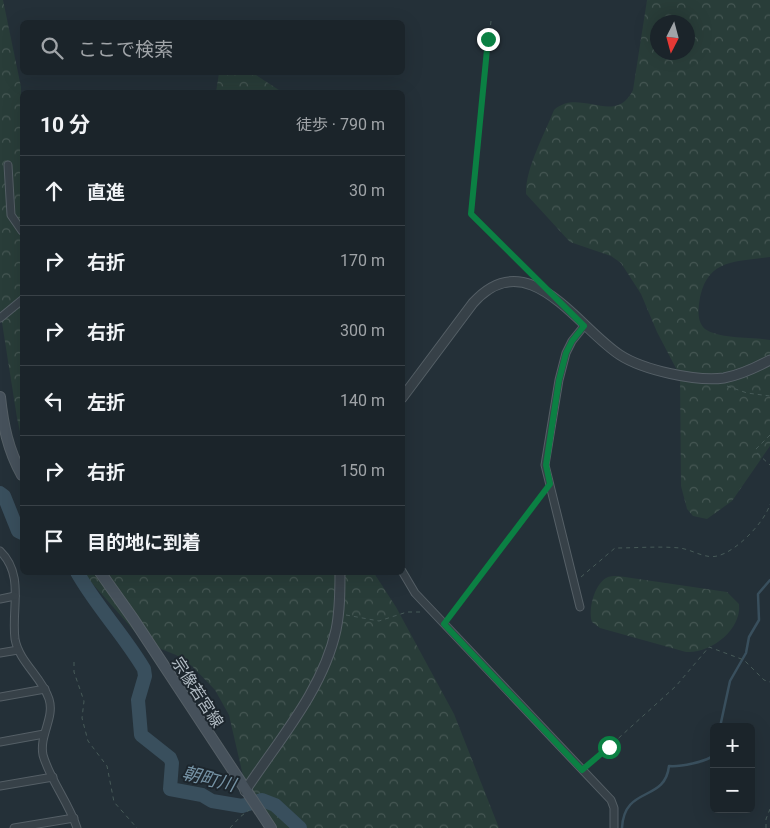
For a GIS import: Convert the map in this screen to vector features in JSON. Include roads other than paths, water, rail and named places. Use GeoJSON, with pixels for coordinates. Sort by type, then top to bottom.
{"type":"FeatureCollection","features":[{"type":"Feature","properties":{"kind":"main road"},"geometry":{"type":"LineString","coordinates":[[0,397],[5,433],[10,450],[20,471]]}},
{"type":"Feature","properties":{"kind":"main road","name":"宗像若宮線"},"geometry":{"type":"LineString","coordinates":[[102,575],[134,620],[271,828]]}},
{"type":"Feature","properties":{"kind":"street"},"geometry":{"type":"LineString","coordinates":[[8,165],[11,215],[20,228]]}},
{"type":"Feature","properties":{"kind":"street"},"geometry":{"type":"LineString","coordinates":[[405,394],[482,292],[493,286],[519,282],[540,287],[557,299],[609,348],[636,363],[667,373],[721,378],[744,373],[770,360]]}},
{"type":"Feature","properties":{"kind":"street"},"geometry":{"type":"LineString","coordinates":[[0,318],[20,302]]}},
{"type":"Feature","properties":{"kind":"street"},"geometry":{"type":"LineString","coordinates":[[580,607],[546,465],[559,380],[566,353],[572,341],[584,326]]}},
{"type":"Feature","properties":{"kind":"street"},"geometry":{"type":"LineString","coordinates":[[1,553],[14,573],[15,639],[18,650],[45,689],[49,700],[50,712],[44,734],[44,755],[77,828]]}},
{"type":"Feature","properties":{"kind":"street"},"geometry":{"type":"LineString","coordinates":[[245,791],[310,695],[336,631],[340,575]]}},
{"type":"Feature","properties":{"kind":"street"},"geometry":{"type":"LineString","coordinates":[[404,575],[415,592],[433,612],[610,800],[614,808],[614,828]]}},
{"type":"Feature","properties":{"kind":"street"},"geometry":{"type":"LineString","coordinates":[[0,599],[15,596]]}},
{"type":"Feature","properties":{"kind":"street"},"geometry":{"type":"LineString","coordinates":[[0,653],[18,650]]}},
{"type":"Feature","properties":{"kind":"street"},"geometry":{"type":"LineString","coordinates":[[0,697],[45,689]]}},
{"type":"Feature","properties":{"kind":"street"},"geometry":{"type":"LineString","coordinates":[[0,742],[44,734]]}},
{"type":"Feature","properties":{"kind":"street"},"geometry":{"type":"LineString","coordinates":[[0,786],[53,777]]}},
{"type":"Feature","properties":{"kind":"street"},"geometry":{"type":"LineString","coordinates":[[14,828],[74,818]]}},
{"type":"Feature","properties":{"kind":"waterway","name":"朝町川"},"geometry":{"type":"LineString","coordinates":[[0,493],[4,496],[20,532]]}},
{"type":"Feature","properties":{"kind":"waterway","name":"朝町川"},"geometry":{"type":"LineString","coordinates":[[79,575],[144,669],[145,676],[138,700],[141,735],[170,758],[172,763],[170,789],[202,795],[212,801],[242,806],[262,800],[275,805],[300,828]]}},
{"type":"Feature","properties":{"kind":"waterway"},"geometry":{"type":"LineString","coordinates":[[721,723],[730,681],[746,653],[749,637],[759,620],[758,594],[770,580]]}},
{"type":"Feature","properties":{"kind":"waterway"},"geometry":{"type":"LineString","coordinates":[[622,828],[624,815],[630,805],[660,785],[666,778],[669,766],[693,764],[710,758]]}}]}
